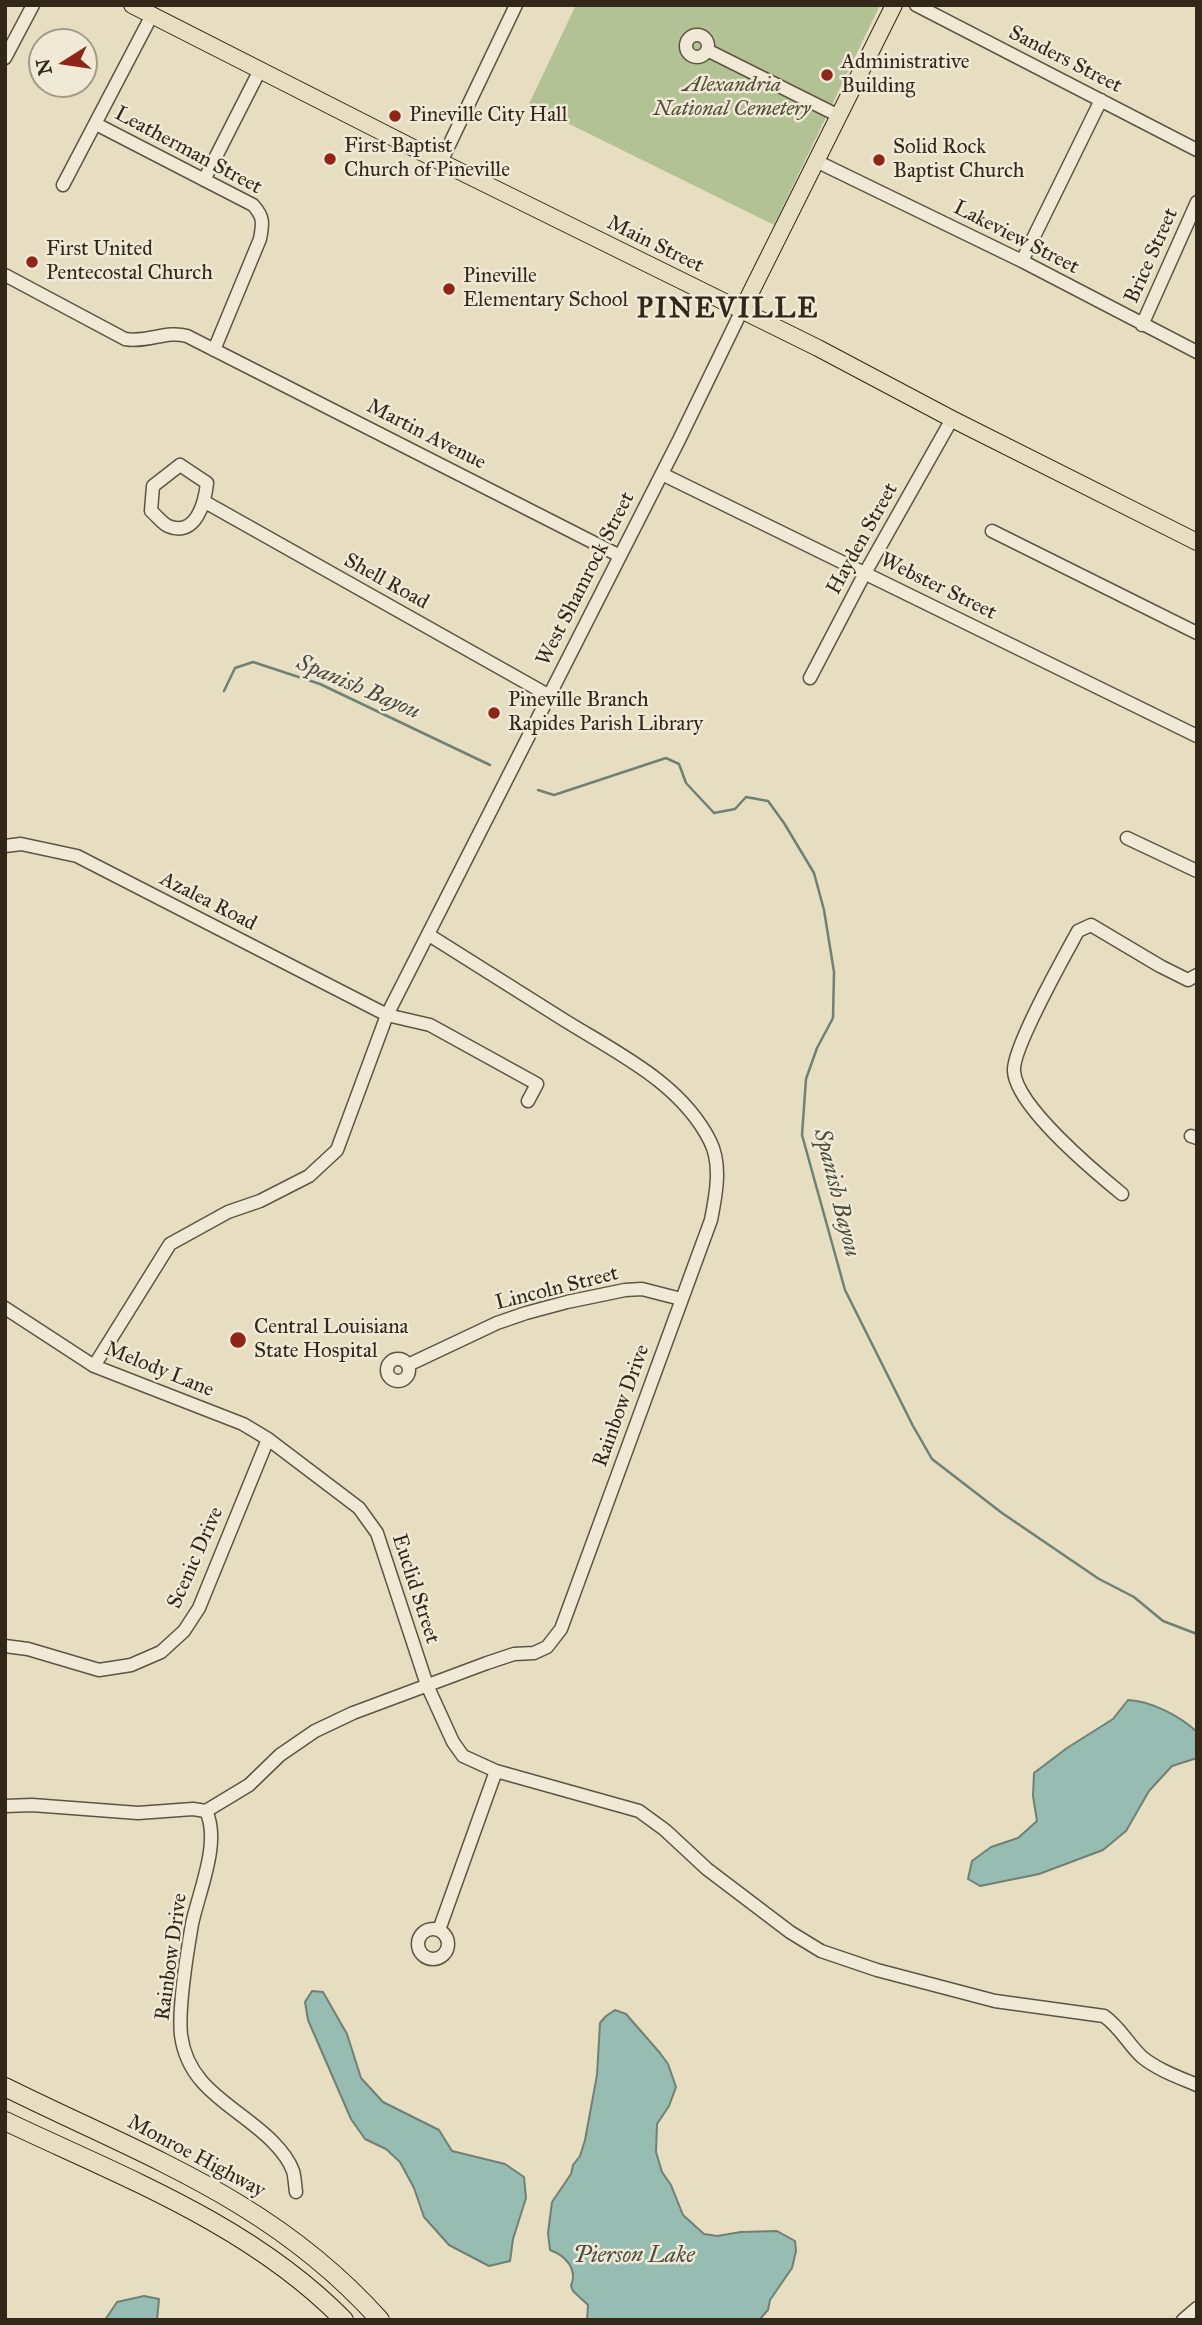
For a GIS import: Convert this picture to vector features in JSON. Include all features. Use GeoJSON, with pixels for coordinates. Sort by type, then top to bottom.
{"type":"FeatureCollection","features":[{"type":"Feature","properties":{"kind":"highway","name":"Monroe Highway"},"geometry":{"type":"LineString","coordinates":[[5,2087],[175,2167],[234,2200],[288,2235],[326,2264],[380,2320]]}},
{"type":"Feature","properties":{"kind":"highway"},"geometry":{"type":"LineString","coordinates":[[5,2121],[188,2208],[226,2229],[276,2262],[327,2302],[345,2320]]}},
{"type":"Feature","properties":{"kind":"main road"},"geometry":{"type":"LineString","coordinates":[[742,310],[894,5]]}},
{"type":"Feature","properties":{"kind":"main road","name":"Main Street"},"geometry":{"type":"LineString","coordinates":[[141,8],[1197,542]]}},
{"type":"Feature","properties":{"kind":"street"},"geometry":{"type":"LineString","coordinates":[[5,58],[33,5]]}},
{"type":"Feature","properties":{"kind":"street"},"geometry":{"type":"LineString","coordinates":[[441,162],[516,5]]}},
{"type":"Feature","properties":{"kind":"street","name":"Sanders Street"},"geometry":{"type":"LineString","coordinates":[[916,5],[1197,150]]}},
{"type":"Feature","properties":{"kind":"street"},"geometry":{"type":"LineString","coordinates":[[63,185],[96,124],[141,8]]}},
{"type":"Feature","properties":{"kind":"street"},"geometry":{"type":"LineString","coordinates":[[707,50],[839,116]]}},
{"type":"Feature","properties":{"kind":"street"},"geometry":{"type":"LineString","coordinates":[[204,180],[260,70]]}},
{"type":"Feature","properties":{"kind":"street"},"geometry":{"type":"LineString","coordinates":[[1022,261],[1101,100]]}},
{"type":"Feature","properties":{"kind":"street","name":"Leatherman Street"},"geometry":{"type":"LineString","coordinates":[[96,124],[253,205],[262,214],[260,239],[214,349]]}},
{"type":"Feature","properties":{"kind":"street","name":"Lakeview Street"},"geometry":{"type":"LineString","coordinates":[[816,161],[1022,261],[1197,352]]}},
{"type":"Feature","properties":{"kind":"street","name":"Brice Street"},"geometry":{"type":"LineString","coordinates":[[1142,325],[1197,202]]}},
{"type":"Feature","properties":{"kind":"street","name":"Martin Avenue"},"geometry":{"type":"LineString","coordinates":[[5,275],[125,339],[140,341],[176,333],[187,336],[620,556]]}},
{"type":"Feature","properties":{"kind":"street","name":"West Shamrock Street"},"geometry":{"type":"LineString","coordinates":[[94,1366],[170,1244],[228,1212],[260,1201],[309,1176],[337,1150],[387,1015],[662,474],[742,310]]}},
{"type":"Feature","properties":{"kind":"street","name":"Hayden Street"},"geometry":{"type":"LineString","coordinates":[[810,678],[865,573],[952,419]]}},
{"type":"Feature","properties":{"kind":"street"},"geometry":{"type":"LineString","coordinates":[[180,465],[206,483],[205,502],[192,523],[183,528],[168,526],[151,511],[153,486],[180,465]]}},
{"type":"Feature","properties":{"kind":"street","name":"Webster Street"},"geometry":{"type":"LineString","coordinates":[[662,474],[1197,736]]}},
{"type":"Feature","properties":{"kind":"street","name":"Shell Road"},"geometry":{"type":"LineString","coordinates":[[205,502],[548,695]]}},
{"type":"Feature","properties":{"kind":"street"},"geometry":{"type":"LineString","coordinates":[[992,531],[1197,633]]}},
{"type":"Feature","properties":{"kind":"street"},"geometry":{"type":"LineString","coordinates":[[1127,838],[1197,871]]}},
{"type":"Feature","properties":{"kind":"street","name":"Azalea Road"},"geometry":{"type":"LineString","coordinates":[[5,846],[21,844],[77,856],[387,1015],[430,1025],[537,1084],[528,1101]]}},
{"type":"Feature","properties":{"kind":"street"},"geometry":{"type":"LineString","coordinates":[[1122,1194],[1059,1138],[1023,1095],[1014,1072],[1018,1049],[1078,931],[1091,925],[1188,980],[1197,975]]}},
{"type":"Feature","properties":{"kind":"street","name":"Rainbow Drive"},"geometry":{"type":"LineString","coordinates":[[296,2192],[292,2170],[282,2151],[259,2128],[203,2085],[185,2052],[180,2016],[192,1925],[210,1849],[212,1823],[206,1811],[249,1785],[279,1755],[315,1731],[353,1713],[487,1662],[514,1654],[534,1653],[547,1647],[561,1629],[711,1220],[716,1194],[716,1169],[711,1143],[680,1099],[646,1072],[429,935]]}},
{"type":"Feature","properties":{"kind":"street","name":"Lincoln Street"},"geometry":{"type":"LineString","coordinates":[[408,1365],[496,1323],[567,1302],[642,1289],[681,1299]]}},
{"type":"Feature","properties":{"kind":"street","name":"Melody Lane"},"geometry":{"type":"LineString","coordinates":[[5,1308],[94,1366],[243,1424],[268,1439]]}},
{"type":"Feature","properties":{"kind":"street","name":"Euclid Street"},"geometry":{"type":"LineString","coordinates":[[268,1439],[359,1508],[377,1533],[427,1685],[453,1742],[463,1756],[496,1771],[645,1815],[666,1830],[707,1869],[790,1932],[821,1951],[890,1974],[995,2001],[1104,2016],[1112,2021],[1143,2058],[1164,2071],[1197,2085]]}},
{"type":"Feature","properties":{"kind":"street","name":"Scenic Drive"},"geometry":{"type":"LineString","coordinates":[[5,1646],[28,1648],[99,1670],[131,1665],[161,1652],[184,1631],[199,1608],[268,1439]]}},
{"type":"Feature","properties":{"kind":"street"},"geometry":{"type":"LineString","coordinates":[[439,1930],[496,1771]]}},
{"type":"Feature","properties":{"kind":"street"},"geometry":{"type":"LineString","coordinates":[[5,1806],[33,1805],[138,1813],[193,1809],[206,1811]]}},
{"type":"Feature","properties":{"kind":"street"},"geometry":{"type":"LineString","coordinates":[[1183,2320],[1197,2308]]}},
{"type":"Feature","properties":{"kind":"green space","name":"Alexandria National Cemetery"},"geometry":{"type":"Polygon","coordinates":[[[576,5],[880,5],[774,225],[529,104],[576,5]]]}},
{"type":"Feature","properties":{"kind":"water"},"geometry":{"type":"Polygon","coordinates":[[[1128,1700],[1155,1706],[1190,1726],[1197,1732],[1197,1758],[1172,1766],[1149,1791],[1126,1831],[1103,1850],[1039,1874],[980,1886],[968,1879],[972,1861],[991,1847],[1018,1838],[1037,1821],[1033,1796],[1034,1773],[1113,1719],[1128,1700]]]}},
{"type":"Feature","properties":{"kind":"water"},"geometry":{"type":"Polygon","coordinates":[[[312,1991],[323,1992],[347,2034],[361,2078],[383,2102],[439,2130],[452,2151],[505,2164],[524,2177],[526,2198],[513,2239],[510,2261],[489,2266],[449,2245],[424,2217],[414,2188],[400,2162],[386,2149],[365,2139],[351,2119],[308,2020],[305,2002],[312,1991]]]}},
{"type":"Feature","properties":{"kind":"water","name":"Pierson Lake"},"geometry":{"type":"Polygon","coordinates":[[[615,2010],[626,2014],[660,2053],[668,2064],[676,2087],[669,2106],[657,2124],[656,2152],[662,2172],[671,2185],[683,2215],[704,2234],[717,2236],[777,2231],[795,2241],[792,2268],[770,2300],[768,2310],[759,2320],[587,2320],[588,2305],[571,2286],[572,2269],[561,2256],[550,2250],[548,2233],[552,2202],[571,2174],[585,2140],[597,2075],[600,2023],[615,2010]]]}},
{"type":"Feature","properties":{"kind":"water"},"geometry":{"type":"Polygon","coordinates":[[[144,2296],[159,2299],[157,2320],[105,2320],[117,2302],[144,2296]]]}},
{"type":"Feature","properties":{"kind":"waterway","name":"Spanish Bayou"},"geometry":{"type":"LineString","coordinates":[[224,691],[235,668],[253,662],[320,684],[490,765]]}},
{"type":"Feature","properties":{"kind":"waterway","name":"Spanish Bayou"},"geometry":{"type":"LineString","coordinates":[[538,790],[554,795],[666,758],[679,764],[686,783],[714,813],[735,809],[746,797],[768,801],[814,873],[824,910],[834,972],[833,1018],[817,1048],[806,1079],[802,1135],[845,1290],[913,1426],[932,1459],[1002,1513],[1099,1579],[1134,1597],[1163,1621],[1197,1634]]}},
{"type":"Feature","properties":{"kind":"place","name":"Administrative Building"},"geometry":{"type":"Point","coordinates":[827,75]}},
{"type":"Feature","properties":{"kind":"place","name":"Pineville City Hall"},"geometry":{"type":"Point","coordinates":[395,116]}},
{"type":"Feature","properties":{"kind":"place","name":"First Baptist Church of Pineville"},"geometry":{"type":"Point","coordinates":[330,159]}},
{"type":"Feature","properties":{"kind":"place","name":"Solid Rock Baptist Church"},"geometry":{"type":"Point","coordinates":[879,160]}},
{"type":"Feature","properties":{"kind":"place","name":"First United Pentecostal Church"},"geometry":{"type":"Point","coordinates":[32,262]}},
{"type":"Feature","properties":{"kind":"place","name":"Pineville Elementary School"},"geometry":{"type":"Point","coordinates":[449,289]}},
{"type":"Feature","properties":{"kind":"place","name":"Pineville Branch Rapides Parish Library"},"geometry":{"type":"Point","coordinates":[494,713]}},
{"type":"Feature","properties":{"kind":"place","name":"Central Louisiana State Hospital"},"geometry":{"type":"Point","coordinates":[238,1340]}},
{"type":"Feature","properties":{"kind":"district","name":"PINEVILLE"},"geometry":{"type":"Point","coordinates":[728,310]}}]}
